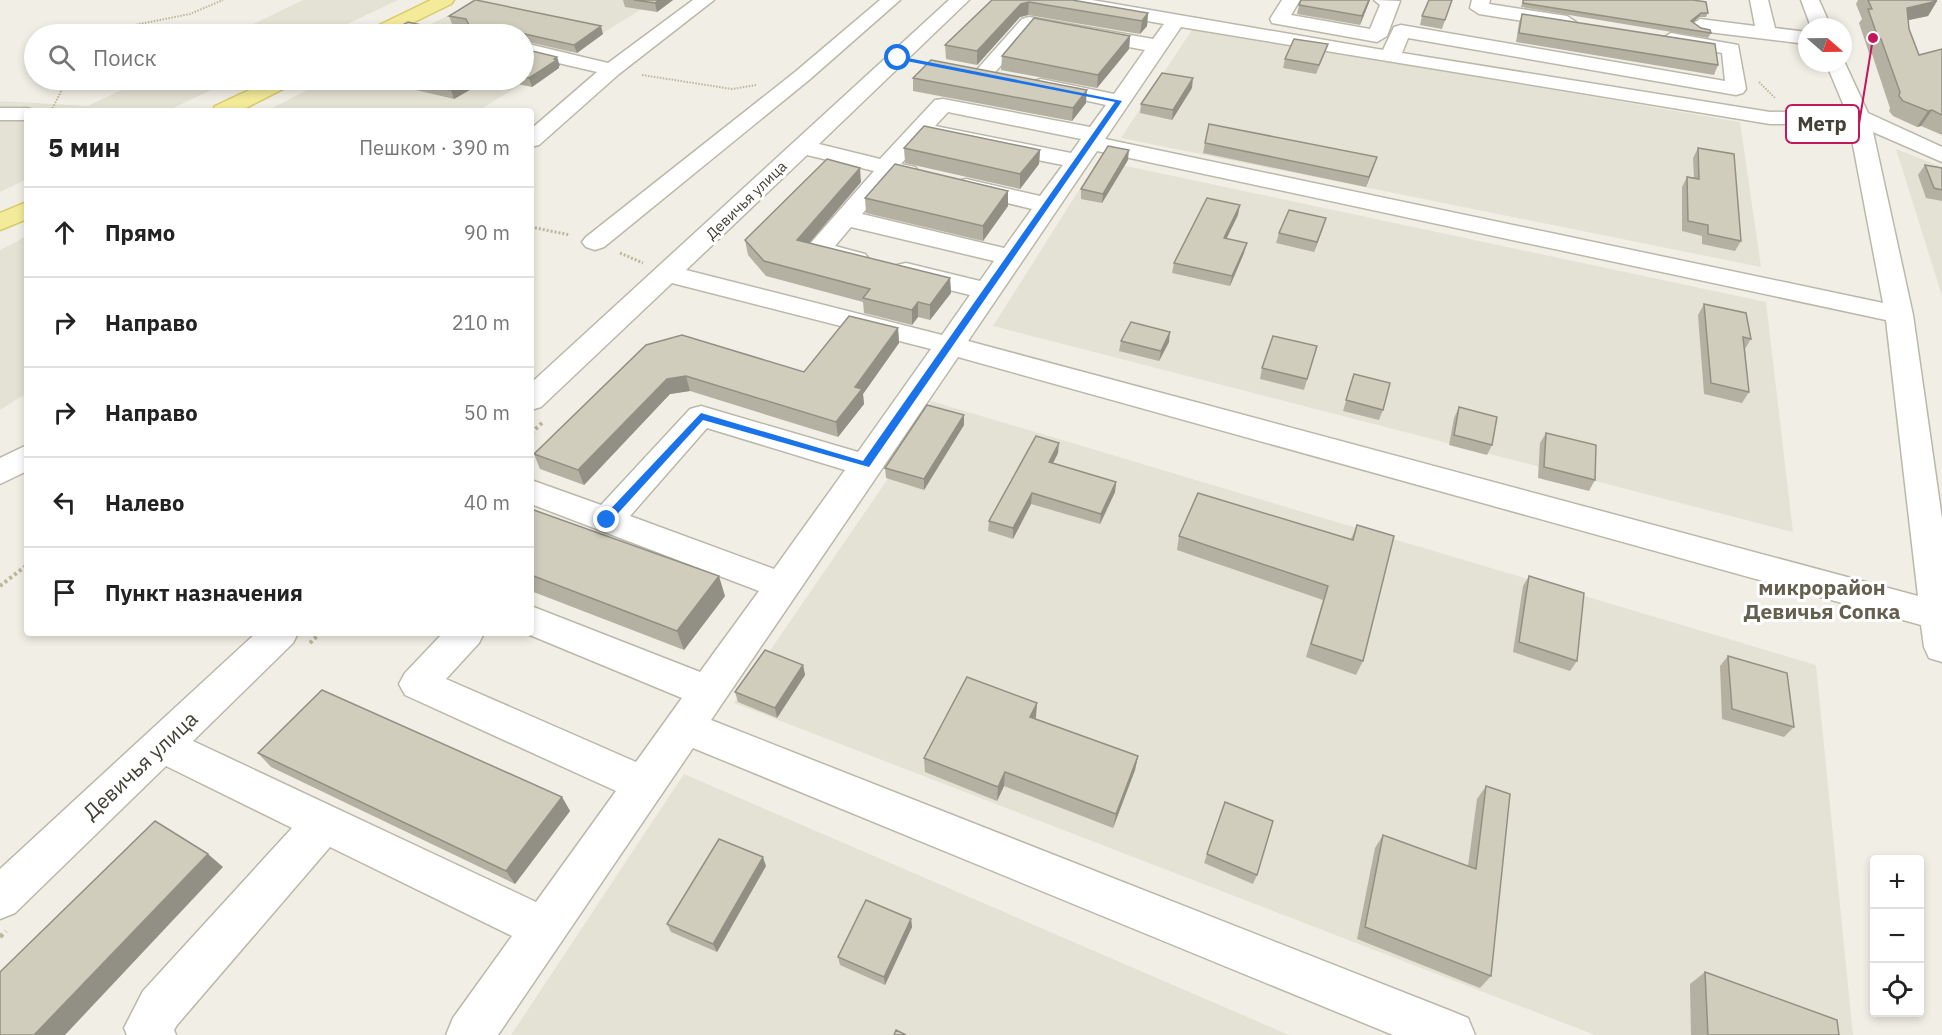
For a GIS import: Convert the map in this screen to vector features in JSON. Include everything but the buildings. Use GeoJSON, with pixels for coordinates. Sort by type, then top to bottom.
{"type":"FeatureCollection","features":[{"type":"Feature","properties":{"kind":"main road"},"geometry":{"type":"LineString","coordinates":[[397,24],[445,0]]}},
{"type":"Feature","properties":{"kind":"main road"},"geometry":{"type":"LineString","coordinates":[[229,108],[266,90]]}},
{"type":"Feature","properties":{"kind":"main road"},"geometry":{"type":"LineString","coordinates":[[0,222],[24,210]]}},
{"type":"Feature","properties":{"kind":"street"},"geometry":{"type":"LineString","coordinates":[[534,137],[612,70],[705,0]]}},
{"type":"Feature","properties":{"kind":"street"},"geometry":{"type":"LineString","coordinates":[[595,242],[802,76],[891,0]]}},
{"type":"Feature","properties":{"kind":"street","name":"Девичья улица"},"geometry":{"type":"LineString","coordinates":[[534,397],[669,274],[960,0]]}},
{"type":"Feature","properties":{"kind":"street"},"geometry":{"type":"LineString","coordinates":[[1060,0],[1150,48]]}},
{"type":"Feature","properties":{"kind":"street"},"geometry":{"type":"LineString","coordinates":[[1291,0],[1279,19],[1320,36],[1390,57],[1770,118],[1859,117],[1942,155]]}},
{"type":"Feature","properties":{"kind":"street"},"geometry":{"type":"LineString","coordinates":[[1759,0],[1766,33]]}},
{"type":"Feature","properties":{"kind":"street"},"geometry":{"type":"LineString","coordinates":[[1810,0],[1817,18]]}},
{"type":"Feature","properties":{"kind":"street"},"geometry":{"type":"LineString","coordinates":[[1475,1],[1479,8],[1582,25]]}},
{"type":"Feature","properties":{"kind":"street"},"geometry":{"type":"LineString","coordinates":[[1119,101],[972,72],[1013,41],[1029,23],[1150,48],[1320,36],[1377,36],[1384,8],[1406,19],[1390,57]]}},
{"type":"Feature","properties":{"kind":"street"},"geometry":{"type":"LineString","coordinates":[[1690,24],[1712,18],[1766,33],[1798,37]]}},
{"type":"Feature","properties":{"kind":"street"},"geometry":{"type":"LineString","coordinates":[[403,21],[417,24]]}},
{"type":"Feature","properties":{"kind":"street"},"geometry":{"type":"LineString","coordinates":[[1401,31],[1736,89],[1731,49],[1651,36]]}},
{"type":"Feature","properties":{"kind":"street"},"geometry":{"type":"LineString","coordinates":[[1013,41],[1035,45]]}},
{"type":"Feature","properties":{"kind":"street"},"geometry":{"type":"LineString","coordinates":[[470,1035],[646,785],[782,585],[1119,101],[1150,48]]}},
{"type":"Feature","properties":{"kind":"street"},"geometry":{"type":"LineString","coordinates":[[534,51],[612,70]]}},
{"type":"Feature","properties":{"kind":"street"},"geometry":{"type":"LineString","coordinates":[[898,58],[922,62]]}},
{"type":"Feature","properties":{"kind":"street"},"geometry":{"type":"LineString","coordinates":[[1840,72],[1859,117],[1899,315],[1942,647]]}},
{"type":"Feature","properties":{"kind":"street"},"geometry":{"type":"LineString","coordinates":[[986,291],[818,250],[919,130],[944,105],[1087,146],[1899,315]]}},
{"type":"Feature","properties":{"kind":"street"},"geometry":{"type":"LineString","coordinates":[[0,114],[24,114]]}},
{"type":"Feature","properties":{"kind":"street"},"geometry":{"type":"LineString","coordinates":[[919,130],[1087,146]]}},
{"type":"Feature","properties":{"kind":"street"},"geometry":{"type":"LineString","coordinates":[[802,147],[1046,205]]}},
{"type":"Feature","properties":{"kind":"street"},"geometry":{"type":"LineString","coordinates":[[846,218],[1009,257]]}},
{"type":"Feature","properties":{"kind":"street"},"geometry":{"type":"LineString","coordinates":[[669,274],[948,345],[1939,616]]}},
{"type":"Feature","properties":{"kind":"street"},"geometry":{"type":"LineString","coordinates":[[607,520],[701,416],[865,465]]}},
{"type":"Feature","properties":{"kind":"street"},"geometry":{"type":"LineString","coordinates":[[0,473],[24,458]]}},
{"type":"Feature","properties":{"kind":"street"},"geometry":{"type":"LineString","coordinates":[[534,493],[782,585]]}},
{"type":"Feature","properties":{"kind":"street"},"geometry":{"type":"LineString","coordinates":[[534,621],[709,692]]}},
{"type":"Feature","properties":{"kind":"street","name":"Девичья улица"},"geometry":{"type":"LineString","coordinates":[[0,898],[277,636]]}},
{"type":"Feature","properties":{"kind":"street"},"geometry":{"type":"LineString","coordinates":[[452,637],[418,684],[646,785]]}},
{"type":"Feature","properties":{"kind":"street"},"geometry":{"type":"LineString","coordinates":[[684,727],[1451,1035]]}},
{"type":"Feature","properties":{"kind":"street"},"geometry":{"type":"LineString","coordinates":[[162,744],[545,929]]}},
{"type":"Feature","properties":{"kind":"street"},"geometry":{"type":"LineString","coordinates":[[152,1035],[148,1028],[159,1008],[324,823]]}},
{"type":"Feature","properties":{"kind":"path"},"geometry":{"type":"LineString","coordinates":[[135,24],[190,14],[223,0]]}},
{"type":"Feature","properties":{"kind":"path"},"geometry":{"type":"LineString","coordinates":[[1732,57],[1796,117]]}},
{"type":"Feature","properties":{"kind":"path"},"geometry":{"type":"LineString","coordinates":[[612,70],[732,89],[802,76]]}},
{"type":"Feature","properties":{"kind":"path"},"geometry":{"type":"LineString","coordinates":[[53,108],[62,90]]}},
{"type":"Feature","properties":{"kind":"path"},"geometry":{"type":"LineString","coordinates":[[0,586],[24,567]]}},
{"type":"Feature","properties":{"kind":"shaded area"},"geometry":{"type":"Polygon","coordinates":[[[303,0],[398,0],[347,24],[254,24],[303,0]]]}},
{"type":"Feature","properties":{"kind":"shaded area"},"geometry":{"type":"Polygon","coordinates":[[[478,0],[656,0],[534,76],[534,24],[431,24],[478,0]]]}},
{"type":"Feature","properties":{"kind":"shaded area"},"geometry":{"type":"Polygon","coordinates":[[[1193,28],[1740,122],[1761,267],[1121,138],[1193,28]]]}},
{"type":"Feature","properties":{"kind":"shaded area"},"geometry":{"type":"Polygon","coordinates":[[[121,90],[211,90],[173,108],[24,108],[24,180],[0,192],[0,101],[88,106],[121,90]]]}},
{"type":"Feature","properties":{"kind":"shaded area"},"geometry":{"type":"Polygon","coordinates":[[[307,90],[512,90],[483,108],[272,108],[307,90]]]}},
{"type":"Feature","properties":{"kind":"shaded area"},"geometry":{"type":"Polygon","coordinates":[[[1896,149],[1942,167],[1942,296],[1896,149]]]}},
{"type":"Feature","properties":{"kind":"shaded area"},"geometry":{"type":"Polygon","coordinates":[[[1098,160],[1766,302],[1793,532],[993,326],[1098,160]]]}},
{"type":"Feature","properties":{"kind":"shaded area"},"geometry":{"type":"Polygon","coordinates":[[[24,238],[24,395],[0,410],[0,250],[24,238]]]}},
{"type":"Feature","properties":{"kind":"shaded area"},"geometry":{"type":"Polygon","coordinates":[[[931,401],[1816,665],[1853,1035],[1595,1035],[734,703],[898,464],[931,401]]]}},
{"type":"Feature","properties":{"kind":"shaded area"},"geometry":{"type":"Polygon","coordinates":[[[684,774],[1289,1035],[511,1035],[684,774]]]}},
{"type":"Feature","properties":{"kind":"place","name":"Метр"},"geometry":{"type":"Point","coordinates":[1873,38]}},
{"type":"Feature","properties":{"kind":"district","name":"микрорайон Девичья Сопка"},"geometry":{"type":"Point","coordinates":[1822,599]}},
{"type":"Feature","properties":{"kind":"route"},"geometry":{"type":"LineString","coordinates":[[607,520],[701,416],[865,465],[1119,101],[898,58]]}}]}
